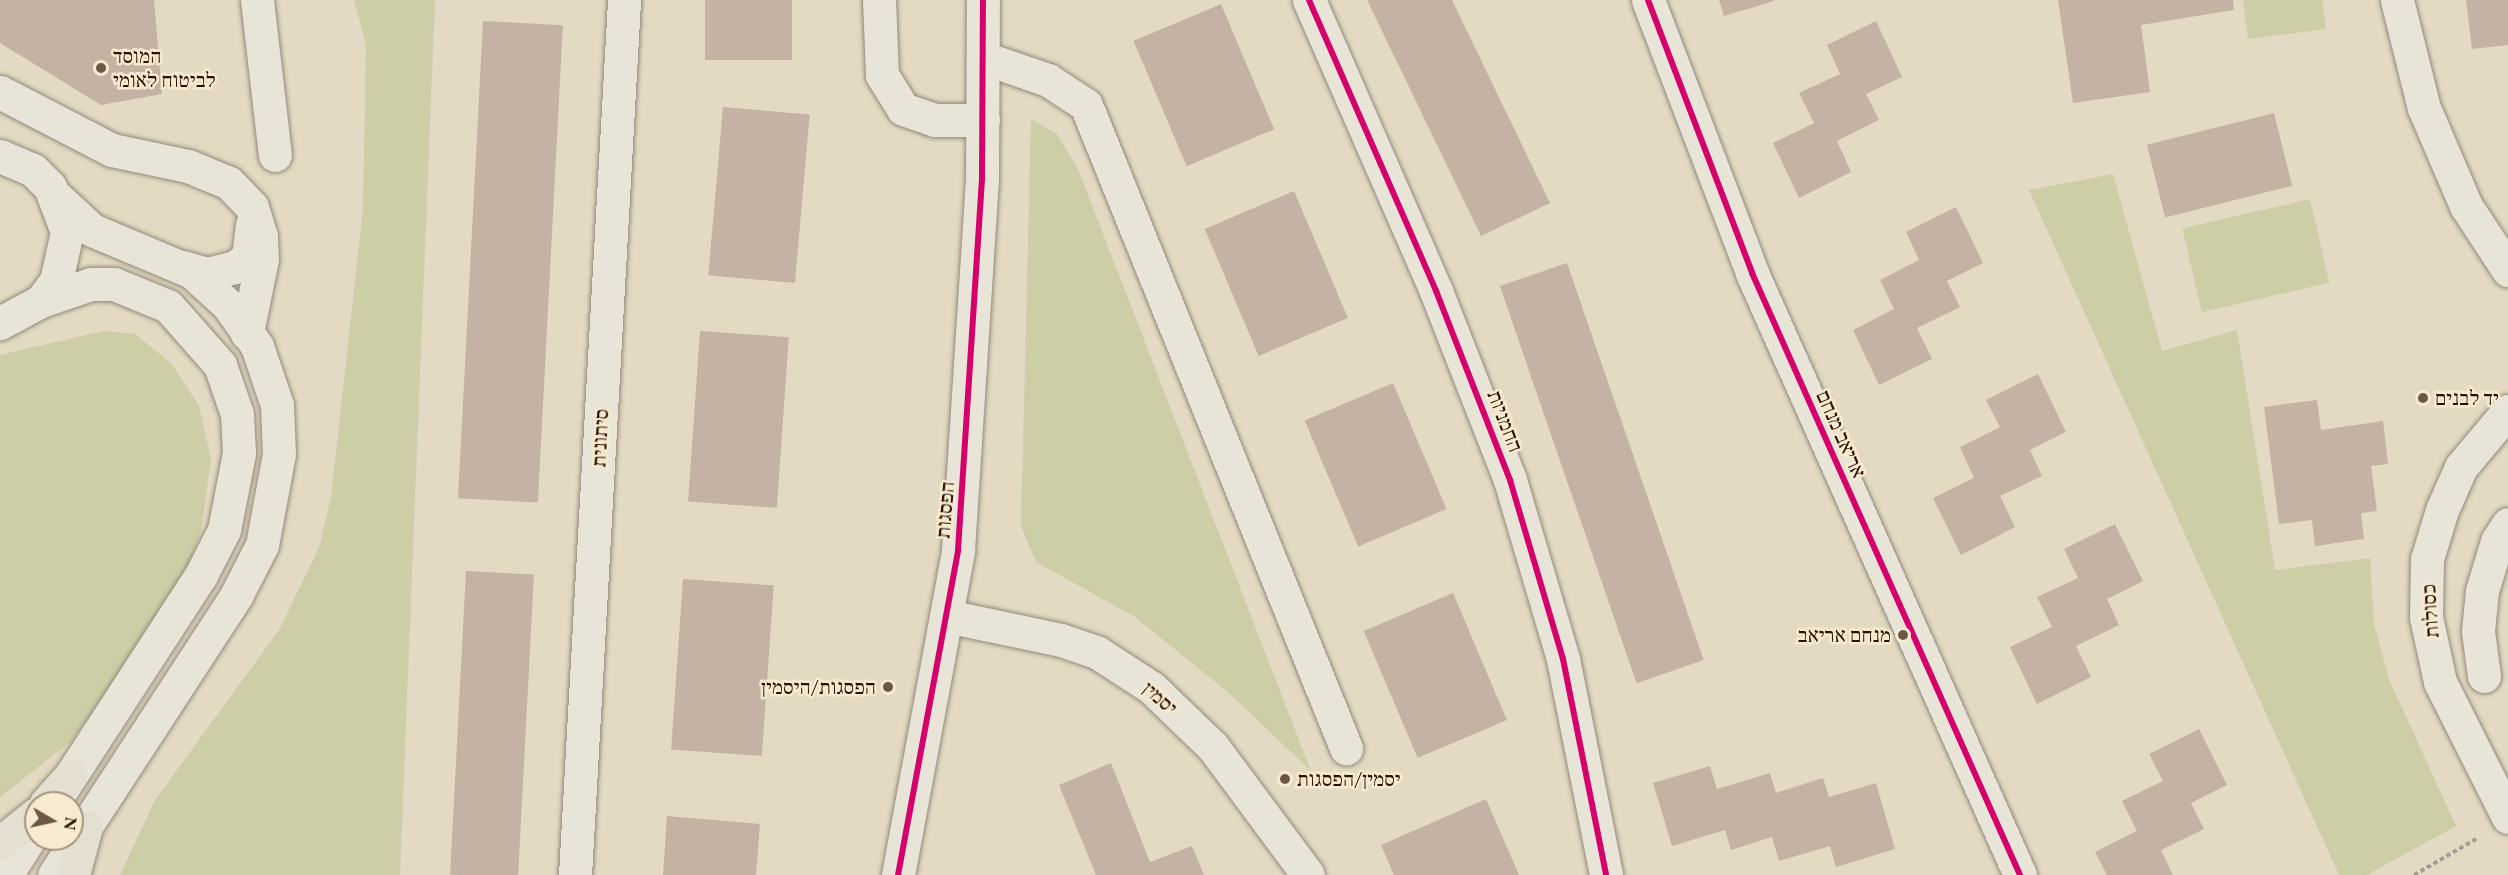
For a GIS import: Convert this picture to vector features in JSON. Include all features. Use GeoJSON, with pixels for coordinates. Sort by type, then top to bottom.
{"type":"FeatureCollection","features":[{"type":"Feature","properties":{"kind":"main road"},"geometry":{"type":"LineString","coordinates":[[57,791],[70,776]]}},
{"type":"Feature","properties":{"kind":"main road"},"geometry":{"type":"LineString","coordinates":[[0,843],[24,824]]}},
{"type":"Feature","properties":{"kind":"main road"},"geometry":{"type":"LineString","coordinates":[[73,875],[86,827]]}},
{"type":"Feature","properties":{"kind":"street"},"geometry":{"type":"LineString","coordinates":[[257,0],[275,155]]}},
{"type":"Feature","properties":{"kind":"street","name":"סיתונית"},"geometry":{"type":"LineString","coordinates":[[575,875],[624,0]]}},
{"type":"Feature","properties":{"kind":"street"},"geometry":{"type":"LineString","coordinates":[[879,0],[882,75],[903,109],[935,120],[983,120]]}},
{"type":"Feature","properties":{"kind":"street","name":"הפסגות"},"geometry":{"type":"LineString","coordinates":[[898,875],[947,616],[972,395],[983,120],[983,0]]}},
{"type":"Feature","properties":{"kind":"street","name":"החמניות"},"geometry":{"type":"LineString","coordinates":[[1309,0],[1436,291],[1510,480],[1563,659],[1606,875]]}},
{"type":"Feature","properties":{"kind":"street","name":"אריאב מנחם"},"geometry":{"type":"LineString","coordinates":[[1648,0],[1752,273],[2020,875]]}},
{"type":"Feature","properties":{"kind":"street"},"geometry":{"type":"LineString","coordinates":[[2397,0],[2424,108],[2466,206],[2508,270]]}},
{"type":"Feature","properties":{"kind":"street"},"geometry":{"type":"LineString","coordinates":[[984,58],[1048,80],[1086,105],[1346,748]]}},
{"type":"Feature","properties":{"kind":"street"},"geometry":{"type":"LineString","coordinates":[[0,92],[112,150],[188,166],[229,183],[252,207],[262,259],[247,333]]}},
{"type":"Feature","properties":{"kind":"street"},"geometry":{"type":"LineString","coordinates":[[4,151],[33,170],[53,194],[92,230],[182,267],[207,274],[235,267],[248,257],[252,240],[252,207]]}},
{"type":"Feature","properties":{"kind":"street"},"geometry":{"type":"LineString","coordinates":[[41,301],[65,256],[67,232],[53,194]]}},
{"type":"Feature","properties":{"kind":"street"},"geometry":{"type":"LineString","coordinates":[[54,875],[237,596],[262,545],[274,499],[278,405],[247,333],[228,305],[182,267]]}},
{"type":"Feature","properties":{"kind":"street"},"geometry":{"type":"LineString","coordinates":[[0,323],[41,301],[91,284],[114,284],[168,306],[197,332],[220,365],[237,414],[239,453],[224,530],[61,791]]}},
{"type":"Feature","properties":{"kind":"street","name":"כסולות"},"geometry":{"type":"LineString","coordinates":[[2508,411],[2461,467],[2442,510],[2427,559],[2426,617],[2440,682],[2508,817]]}},
{"type":"Feature","properties":{"kind":"street"},"geometry":{"type":"LineString","coordinates":[[2484,676],[2478,631],[2482,591],[2497,541],[2508,524]]}},
{"type":"Feature","properties":{"kind":"street","name":"יסמין"},"geometry":{"type":"LineString","coordinates":[[947,616],[1061,640],[1098,653],[1152,688],[1213,747],[1308,875]]}},
{"type":"Feature","properties":{"kind":"street"},"geometry":{"type":"LineString","coordinates":[[6,875],[24,847]]}},
{"type":"Feature","properties":{"kind":"path"},"geometry":{"type":"LineString","coordinates":[[2414,875],[2480,837]]}},
{"type":"Feature","properties":{"kind":"green space"},"geometry":{"type":"Polygon","coordinates":[[[354,0],[435,0],[400,875],[120,875],[155,800],[279,630],[319,548],[331,497],[363,208],[366,45],[354,0]]]}},
{"type":"Feature","properties":{"kind":"green space"},"geometry":{"type":"Polygon","coordinates":[[[2243,0],[2322,0],[2326,29],[2248,39],[2243,0]]]}},
{"type":"Feature","properties":{"kind":"green space"},"geometry":{"type":"Polygon","coordinates":[[[1031,119],[1057,134],[1078,169],[1311,771],[1229,693],[1135,617],[1036,562],[1021,526],[1031,119]]]}},
{"type":"Feature","properties":{"kind":"green space"},"geometry":{"type":"Polygon","coordinates":[[[2113,174],[2162,351],[2237,330],[2275,570],[2370,558],[2374,624],[2389,679],[2456,826],[2367,875],[2339,875],[2029,190],[2113,174]]]}},
{"type":"Feature","properties":{"kind":"green space"},"geometry":{"type":"Polygon","coordinates":[[[2310,199],[2329,283],[2202,312],[2182,228],[2310,199]]]}},
{"type":"Feature","properties":{"kind":"green space"},"geometry":{"type":"Polygon","coordinates":[[[103,331],[135,334],[171,363],[199,406],[211,459],[201,531],[181,585],[146,646],[69,743],[0,797],[0,355],[103,331]]]}},
{"type":"Feature","properties":{"kind":"building","name":"המוסד לביטוח לאומי"},"geometry":{"type":"Polygon","coordinates":[[[0,0],[154,0],[162,94],[101,105],[0,43],[0,0]]]}},
{"type":"Feature","properties":{"kind":"building"},"geometry":{"type":"Polygon","coordinates":[[[705,0],[792,0],[792,60],[705,60],[705,0]]]}},
{"type":"Feature","properties":{"kind":"building"},"geometry":{"type":"Polygon","coordinates":[[[1367,0],[1452,0],[1550,203],[1481,236],[1367,0]]]}},
{"type":"Feature","properties":{"kind":"building"},"geometry":{"type":"Polygon","coordinates":[[[1719,0],[1774,0],[1774,1],[1724,16],[1719,0]]]}},
{"type":"Feature","properties":{"kind":"building"},"geometry":{"type":"Polygon","coordinates":[[[2058,0],[2233,0],[2234,10],[2141,25],[2150,92],[2073,103],[2058,0]]]}},
{"type":"Feature","properties":{"kind":"building"},"geometry":{"type":"Polygon","coordinates":[[[2466,0],[2508,0],[2508,45],[2472,49],[2466,0]]]}},
{"type":"Feature","properties":{"kind":"building"},"geometry":{"type":"Polygon","coordinates":[[[1221,4],[1274,129],[1187,166],[1134,41],[1221,4]]]}},
{"type":"Feature","properties":{"kind":"building"},"geometry":{"type":"Polygon","coordinates":[[[483,21],[563,25],[538,503],[458,498],[483,21]]]}},
{"type":"Feature","properties":{"kind":"building"},"geometry":{"type":"Polygon","coordinates":[[[1876,21],[1902,77],[1866,94],[1879,120],[1837,141],[1851,172],[1799,198],[1773,143],[1814,123],[1799,93],[1840,74],[1827,45],[1876,21]]]}},
{"type":"Feature","properties":{"kind":"building"},"geometry":{"type":"Polygon","coordinates":[[[723,107],[810,115],[795,283],[708,275],[723,107]]]}},
{"type":"Feature","properties":{"kind":"building"},"geometry":{"type":"Polygon","coordinates":[[[2274,113],[2292,186],[2165,217],[2147,145],[2274,113]]]}},
{"type":"Feature","properties":{"kind":"building"},"geometry":{"type":"Polygon","coordinates":[[[1294,191],[1348,318],[1259,356],[1205,229],[1294,191]]]}},
{"type":"Feature","properties":{"kind":"building"},"geometry":{"type":"Polygon","coordinates":[[[1956,207],[1983,263],[1947,281],[1960,307],[1917,328],[1932,359],[1879,385],[1853,330],[1894,309],[1880,280],[1919,260],[1906,232],[1956,207]]]}},
{"type":"Feature","properties":{"kind":"building"},"geometry":{"type":"Polygon","coordinates":[[[1567,263],[1704,660],[1637,683],[1500,286],[1567,263]]]}},
{"type":"Feature","properties":{"kind":"building"},"geometry":{"type":"Polygon","coordinates":[[[700,331],[789,337],[777,508],[688,502],[700,331]]]}},
{"type":"Feature","properties":{"kind":"building"},"geometry":{"type":"Polygon","coordinates":[[[2038,374],[2066,432],[2030,450],[2042,476],[2000,496],[2015,527],[1961,555],[1933,498],[1974,478],[1960,447],[2000,427],[1986,400],[2038,374]]]}},
{"type":"Feature","properties":{"kind":"building"},"geometry":{"type":"Polygon","coordinates":[[[1393,383],[1447,509],[1358,547],[1305,421],[1393,383]]]}},
{"type":"Feature","properties":{"kind":"building"},"geometry":{"type":"Polygon","coordinates":[[[2317,400],[2321,430],[2383,421],[2388,464],[2371,466],[2377,511],[2361,513],[2364,539],[2315,546],[2312,520],[2279,524],[2264,407],[2317,400]]]}},
{"type":"Feature","properties":{"kind":"building"},"geometry":{"type":"Polygon","coordinates":[[[2115,524],[2143,581],[2107,599],[2119,625],[2076,646],[2091,677],[2037,704],[2010,647],[2052,627],[2037,597],[2078,578],[2064,549],[2115,524]]]}},
{"type":"Feature","properties":{"kind":"building"},"geometry":{"type":"Polygon","coordinates":[[[466,571],[534,575],[518,875],[450,875],[466,571]]]}},
{"type":"Feature","properties":{"kind":"building"},"geometry":{"type":"Polygon","coordinates":[[[683,579],[774,585],[762,756],[671,750],[683,579]]]}},
{"type":"Feature","properties":{"kind":"building"},"geometry":{"type":"Polygon","coordinates":[[[1453,593],[1507,720],[1418,758],[1364,631],[1453,593]]]}},
{"type":"Feature","properties":{"kind":"building"},"geometry":{"type":"Polygon","coordinates":[[[2199,729],[2227,785],[2191,803],[2204,829],[2161,850],[2173,875],[2107,875],[2095,852],[2137,831],[2122,801],[2163,781],[2149,754],[2199,729]]]}},
{"type":"Feature","properties":{"kind":"building"},"geometry":{"type":"Polygon","coordinates":[[[1111,763],[1150,862],[1192,846],[1204,875],[1096,875],[1059,785],[1111,763]]]}},
{"type":"Feature","properties":{"kind":"building"},"geometry":{"type":"Polygon","coordinates":[[[1710,766],[1717,789],[1770,773],[1776,793],[1823,778],[1829,797],[1876,783],[1895,849],[1836,867],[1830,846],[1779,861],[1772,837],[1731,850],[1725,830],[1672,846],[1653,783],[1710,766]]]}},
{"type":"Feature","properties":{"kind":"building"},"geometry":{"type":"Polygon","coordinates":[[[1486,799],[1519,875],[1394,875],[1381,845],[1486,799]]]}},
{"type":"Feature","properties":{"kind":"building"},"geometry":{"type":"Polygon","coordinates":[[[667,816],[760,824],[756,875],[663,875],[667,816]]]}},
{"type":"Feature","properties":{"kind":"cycle path"},"geometry":{"type":"LineString","coordinates":[[898,875],[958,550],[982,180],[983,0]]}},
{"type":"Feature","properties":{"kind":"cycle path"},"geometry":{"type":"LineString","coordinates":[[1309,0],[1436,291],[1510,480],[1563,659],[1606,875]]}},
{"type":"Feature","properties":{"kind":"cycle path"},"geometry":{"type":"LineString","coordinates":[[1648,0],[1752,273],[2020,875]]}},
{"type":"Feature","properties":{"kind":"place","name":"המוסד לביטוח לאומי"},"geometry":{"type":"Point","coordinates":[101,68]}},
{"type":"Feature","properties":{"kind":"place","name":"יד לבנים"},"geometry":{"type":"Point","coordinates":[2423,398]}},
{"type":"Feature","properties":{"kind":"place","name":"מנחם אריאב"},"geometry":{"type":"Point","coordinates":[1903,635]}},
{"type":"Feature","properties":{"kind":"place","name":"הפסגות/היסמין"},"geometry":{"type":"Point","coordinates":[888,687]}},
{"type":"Feature","properties":{"kind":"place","name":"יסמין/הפסגות"},"geometry":{"type":"Point","coordinates":[1285,779]}}]}
